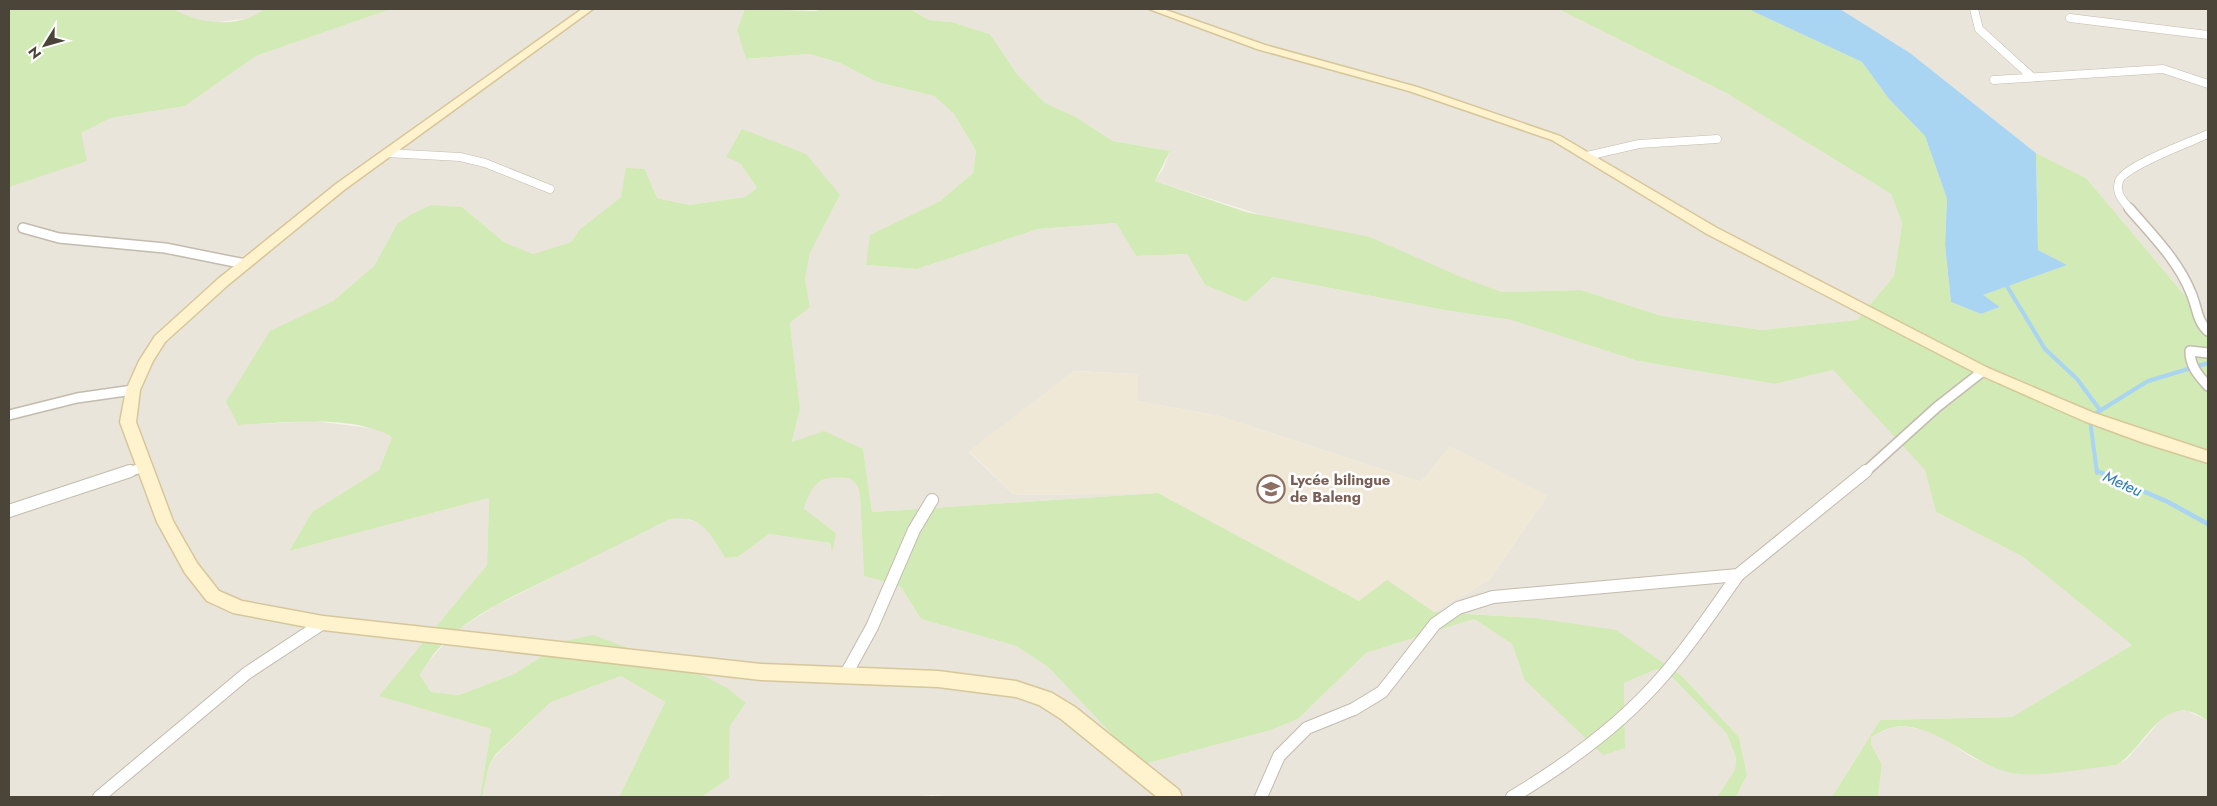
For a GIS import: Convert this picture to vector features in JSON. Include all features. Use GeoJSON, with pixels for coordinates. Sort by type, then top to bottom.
{"type":"FeatureCollection","features":[{"type":"Feature","properties":{"kind":"street"},"geometry":{"type":"LineString","coordinates":[[588,9],[334,192],[245,264],[160,339],[146,361],[133,390],[128,422],[143,467],[165,522],[191,568],[214,596],[239,608],[323,623],[690,666],[761,672],[938,679],[1016,689],[1044,699],[1068,713],[1095,732],[1172,797]]}},
{"type":"Feature","properties":{"kind":"street"},"geometry":{"type":"LineString","coordinates":[[1154,9],[1261,47],[1413,89],[1556,138],[1712,231],[1983,371],[2089,417],[2149,439],[2208,457]]}},
{"type":"Feature","properties":{"kind":"street"},"geometry":{"type":"LineString","coordinates":[[1974,9],[1979,29],[2004,54],[2032,77]]}},
{"type":"Feature","properties":{"kind":"street"},"geometry":{"type":"LineString","coordinates":[[2070,18],[2208,35]]}},
{"type":"Feature","properties":{"kind":"street"},"geometry":{"type":"LineString","coordinates":[[1994,80],[2163,69],[2208,84]]}},
{"type":"Feature","properties":{"kind":"street"},"geometry":{"type":"LineString","coordinates":[[2208,134],[2129,169],[2118,181],[2119,196],[2179,271],[2200,308],[2201,325],[2208,331]]}},
{"type":"Feature","properties":{"kind":"street"},"geometry":{"type":"LineString","coordinates":[[1587,156],[1639,144],[1717,138]]}},
{"type":"Feature","properties":{"kind":"street"},"geometry":{"type":"LineString","coordinates":[[387,153],[460,157],[485,163],[550,189]]}},
{"type":"Feature","properties":{"kind":"street"},"geometry":{"type":"LineString","coordinates":[[23,228],[59,238],[165,248],[245,264]]}},
{"type":"Feature","properties":{"kind":"street"},"geometry":{"type":"LineString","coordinates":[[2208,353],[2190,352],[2189,359],[2195,372],[2208,386]]}},
{"type":"Feature","properties":{"kind":"street"},"geometry":{"type":"LineString","coordinates":[[1512,797],[1592,742],[1635,706],[1699,631],[1738,575],[1856,480],[1936,407],[1983,371]]}},
{"type":"Feature","properties":{"kind":"street"},"geometry":{"type":"LineString","coordinates":[[9,415],[77,398],[133,390]]}},
{"type":"Feature","properties":{"kind":"street"},"geometry":{"type":"LineString","coordinates":[[9,511],[143,467]]}},
{"type":"Feature","properties":{"kind":"street"},"geometry":{"type":"LineString","coordinates":[[846,674],[873,626],[903,548],[932,500]]}},
{"type":"Feature","properties":{"kind":"street"},"geometry":{"type":"LineString","coordinates":[[1261,797],[1279,756],[1307,728],[1354,709],[1382,692],[1435,624],[1458,608],[1493,597],[1738,575]]}},
{"type":"Feature","properties":{"kind":"street"},"geometry":{"type":"LineString","coordinates":[[99,797],[247,673],[323,623]]}},
{"type":"Feature","properties":{"kind":"shaded area"},"geometry":{"type":"Polygon","coordinates":[[[174,9],[264,9],[254,18],[208,23],[186,17],[174,9]]]}},
{"type":"Feature","properties":{"kind":"shaded area"},"geometry":{"type":"Polygon","coordinates":[[[391,9],[745,9],[737,30],[747,59],[809,54],[840,63],[877,82],[934,96],[954,114],[976,151],[973,173],[940,201],[871,235],[866,265],[917,269],[1038,229],[1116,223],[1136,256],[1187,254],[1205,285],[1246,302],[1273,277],[1444,310],[1511,320],[1638,361],[1775,384],[1833,370],[1926,470],[1936,512],[2023,557],[2132,645],[2012,717],[1880,720],[1832,797],[1736,797],[1747,775],[1739,737],[1682,676],[1535,618],[1434,612],[1489,580],[1547,496],[1450,447],[1421,482],[1219,416],[1137,401],[1137,374],[1074,371],[969,452],[1014,495],[1158,493],[872,512],[863,449],[792,443],[800,409],[790,323],[810,307],[805,279],[810,253],[840,195],[740,163],[757,188],[745,197],[689,205],[657,198],[645,169],[621,197],[580,229],[571,242],[533,254],[504,242],[462,207],[397,224],[374,266],[333,301],[270,332],[238,425],[314,421],[377,429],[392,437],[379,470],[312,512],[289,551],[489,498],[487,565],[380,696],[491,729],[480,797],[9,797],[9,187],[81,133],[111,118],[185,106],[256,56],[391,9]]]}},
{"type":"Feature","properties":{"kind":"shaded area"},"geometry":{"type":"Polygon","coordinates":[[[910,9],[1558,9],[1726,93],[1891,194],[1902,223],[1894,276],[1857,320],[1762,330],[1662,316],[1581,290],[1502,292],[1155,181],[1163,169],[1170,151],[1113,141],[1074,116],[1045,103],[1017,74],[990,34],[951,22],[929,20],[910,9]]]}},
{"type":"Feature","properties":{"kind":"shaded area"},"geometry":{"type":"Polygon","coordinates":[[[1840,9],[2208,9],[2208,323],[2086,178],[2036,153],[1910,53],[1840,9]]]}},
{"type":"Feature","properties":{"kind":"shaded area","name":"Lycée bilingue de Baleng"},"geometry":{"type":"Polygon","coordinates":[[[1074,371],[1138,374],[1137,401],[1219,416],[1421,482],[1450,447],[1547,496],[1489,580],[1434,612],[1359,601],[1158,493],[1014,495],[969,451],[1074,371]]]}},
{"type":"Feature","properties":{"kind":"shaded area"},"geometry":{"type":"Polygon","coordinates":[[[827,478],[851,479],[858,487],[864,576],[901,587],[921,619],[1016,646],[1048,667],[1141,765],[1271,730],[1298,719],[1366,653],[1474,619],[1512,644],[1524,679],[1625,748],[1624,683],[1657,669],[1671,676],[1727,734],[1736,758],[1735,770],[1717,797],[957,797],[932,795],[913,797],[702,797],[729,778],[730,726],[746,703],[566,641],[514,674],[459,695],[431,692],[420,675],[426,664],[455,632],[493,607],[668,520],[682,517],[704,525],[725,558],[738,557],[769,534],[830,543],[831,551],[836,533],[804,510],[809,491],[817,483],[827,478]]]}},
{"type":"Feature","properties":{"kind":"shaded area"},"geometry":{"type":"Polygon","coordinates":[[[621,676],[665,702],[619,797],[482,797],[489,766],[496,755],[551,702],[621,676]]]}},
{"type":"Feature","properties":{"kind":"shaded area"},"geometry":{"type":"Polygon","coordinates":[[[2173,711],[2188,711],[2208,721],[2207,797],[1878,797],[1882,765],[1871,744],[1871,737],[1893,727],[1924,730],[1941,737],[1973,758],[2007,772],[2024,774],[2117,765],[2127,759],[2160,721],[2173,711]]]}},
{"type":"Feature","properties":{"kind":"green space"},"geometry":{"type":"Polygon","coordinates":[[[9,9],[174,9],[207,21],[232,22],[255,15],[264,9],[391,9],[256,56],[185,106],[111,118],[81,133],[87,161],[9,187],[9,9]]]}},
{"type":"Feature","properties":{"kind":"green space"},"geometry":{"type":"Polygon","coordinates":[[[745,9],[815,11],[824,9],[910,9],[929,20],[951,22],[990,34],[1017,74],[1045,103],[1074,116],[1113,141],[1170,151],[1155,181],[1246,212],[1370,237],[1463,278],[1502,292],[1581,290],[1662,316],[1762,330],[1857,320],[1894,276],[1902,223],[1891,194],[1726,93],[1558,9],[1748,9],[1862,62],[1889,99],[1925,136],[1947,199],[1945,245],[1951,302],[1981,314],[2000,307],[1982,295],[2066,265],[2038,250],[2036,153],[2086,178],[2208,323],[2208,721],[2193,712],[2177,711],[2167,715],[2159,722],[2134,750],[2117,765],[2032,774],[2007,772],[1979,760],[1938,736],[1910,727],[1895,727],[1871,737],[1871,744],[1882,765],[1878,797],[1832,797],[1880,720],[2012,717],[2132,645],[2023,557],[1936,512],[1925,470],[1833,370],[1775,384],[1638,361],[1511,320],[1444,310],[1273,277],[1246,302],[1205,285],[1187,254],[1136,256],[1116,223],[1038,229],[917,269],[866,265],[870,235],[940,201],[973,173],[976,151],[954,114],[934,96],[877,82],[840,63],[809,54],[746,59],[737,30],[745,9]]]}},
{"type":"Feature","properties":{"kind":"green space"},"geometry":{"type":"Polygon","coordinates":[[[742,129],[806,154],[840,195],[810,253],[805,279],[810,307],[790,323],[800,409],[792,442],[824,431],[863,449],[872,512],[1158,493],[1359,601],[1387,580],[1434,612],[1535,618],[1616,630],[1682,676],[1739,737],[1747,775],[1736,797],[1717,797],[1735,770],[1736,758],[1727,734],[1671,676],[1657,669],[1624,683],[1625,748],[1603,755],[1524,679],[1512,644],[1474,619],[1366,653],[1298,719],[1271,730],[1141,765],[1048,667],[1016,646],[921,619],[901,587],[864,576],[858,487],[851,479],[832,478],[825,479],[814,486],[804,509],[836,533],[832,553],[830,543],[769,534],[738,557],[725,558],[709,533],[697,522],[689,519],[668,520],[481,614],[447,640],[432,656],[420,675],[431,692],[459,695],[514,674],[566,641],[593,635],[706,677],[727,688],[746,703],[730,726],[729,778],[702,797],[619,797],[665,702],[621,676],[551,702],[495,755],[489,766],[482,797],[480,797],[491,729],[379,696],[487,565],[489,498],[289,551],[312,512],[379,470],[392,437],[358,425],[338,423],[296,422],[238,425],[226,402],[270,331],[333,301],[374,266],[397,224],[412,214],[431,205],[462,207],[504,242],[533,254],[571,242],[580,229],[621,197],[626,168],[645,169],[657,198],[689,205],[745,197],[757,188],[740,163],[726,157],[742,129]]]}},
{"type":"Feature","properties":{"kind":"water"},"geometry":{"type":"Polygon","coordinates":[[[1748,9],[1840,9],[1910,53],[2036,153],[2038,250],[2067,265],[1983,295],[2000,307],[1981,314],[1951,302],[1945,245],[1947,199],[1925,136],[1889,99],[1862,62],[1748,9]]]}},
{"type":"Feature","properties":{"kind":"waterway"},"geometry":{"type":"LineString","coordinates":[[2005,283],[2045,349],[2077,379],[2100,410]]}},
{"type":"Feature","properties":{"kind":"waterway","name":"Meteu"},"geometry":{"type":"LineString","coordinates":[[2093,415],[2148,381],[2208,363]]}},
{"type":"Feature","properties":{"kind":"waterway","name":"Meteu"},"geometry":{"type":"LineString","coordinates":[[2090,420],[2097,473]]}},
{"type":"Feature","properties":{"kind":"waterway","name":"Meteu"},"geometry":{"type":"LineString","coordinates":[[2097,471],[2168,502],[2208,524]]}},
{"type":"Feature","properties":{"kind":"place","name":"Lycée bilingue de Baleng"},"geometry":{"type":"Point","coordinates":[1271,489]}}]}
